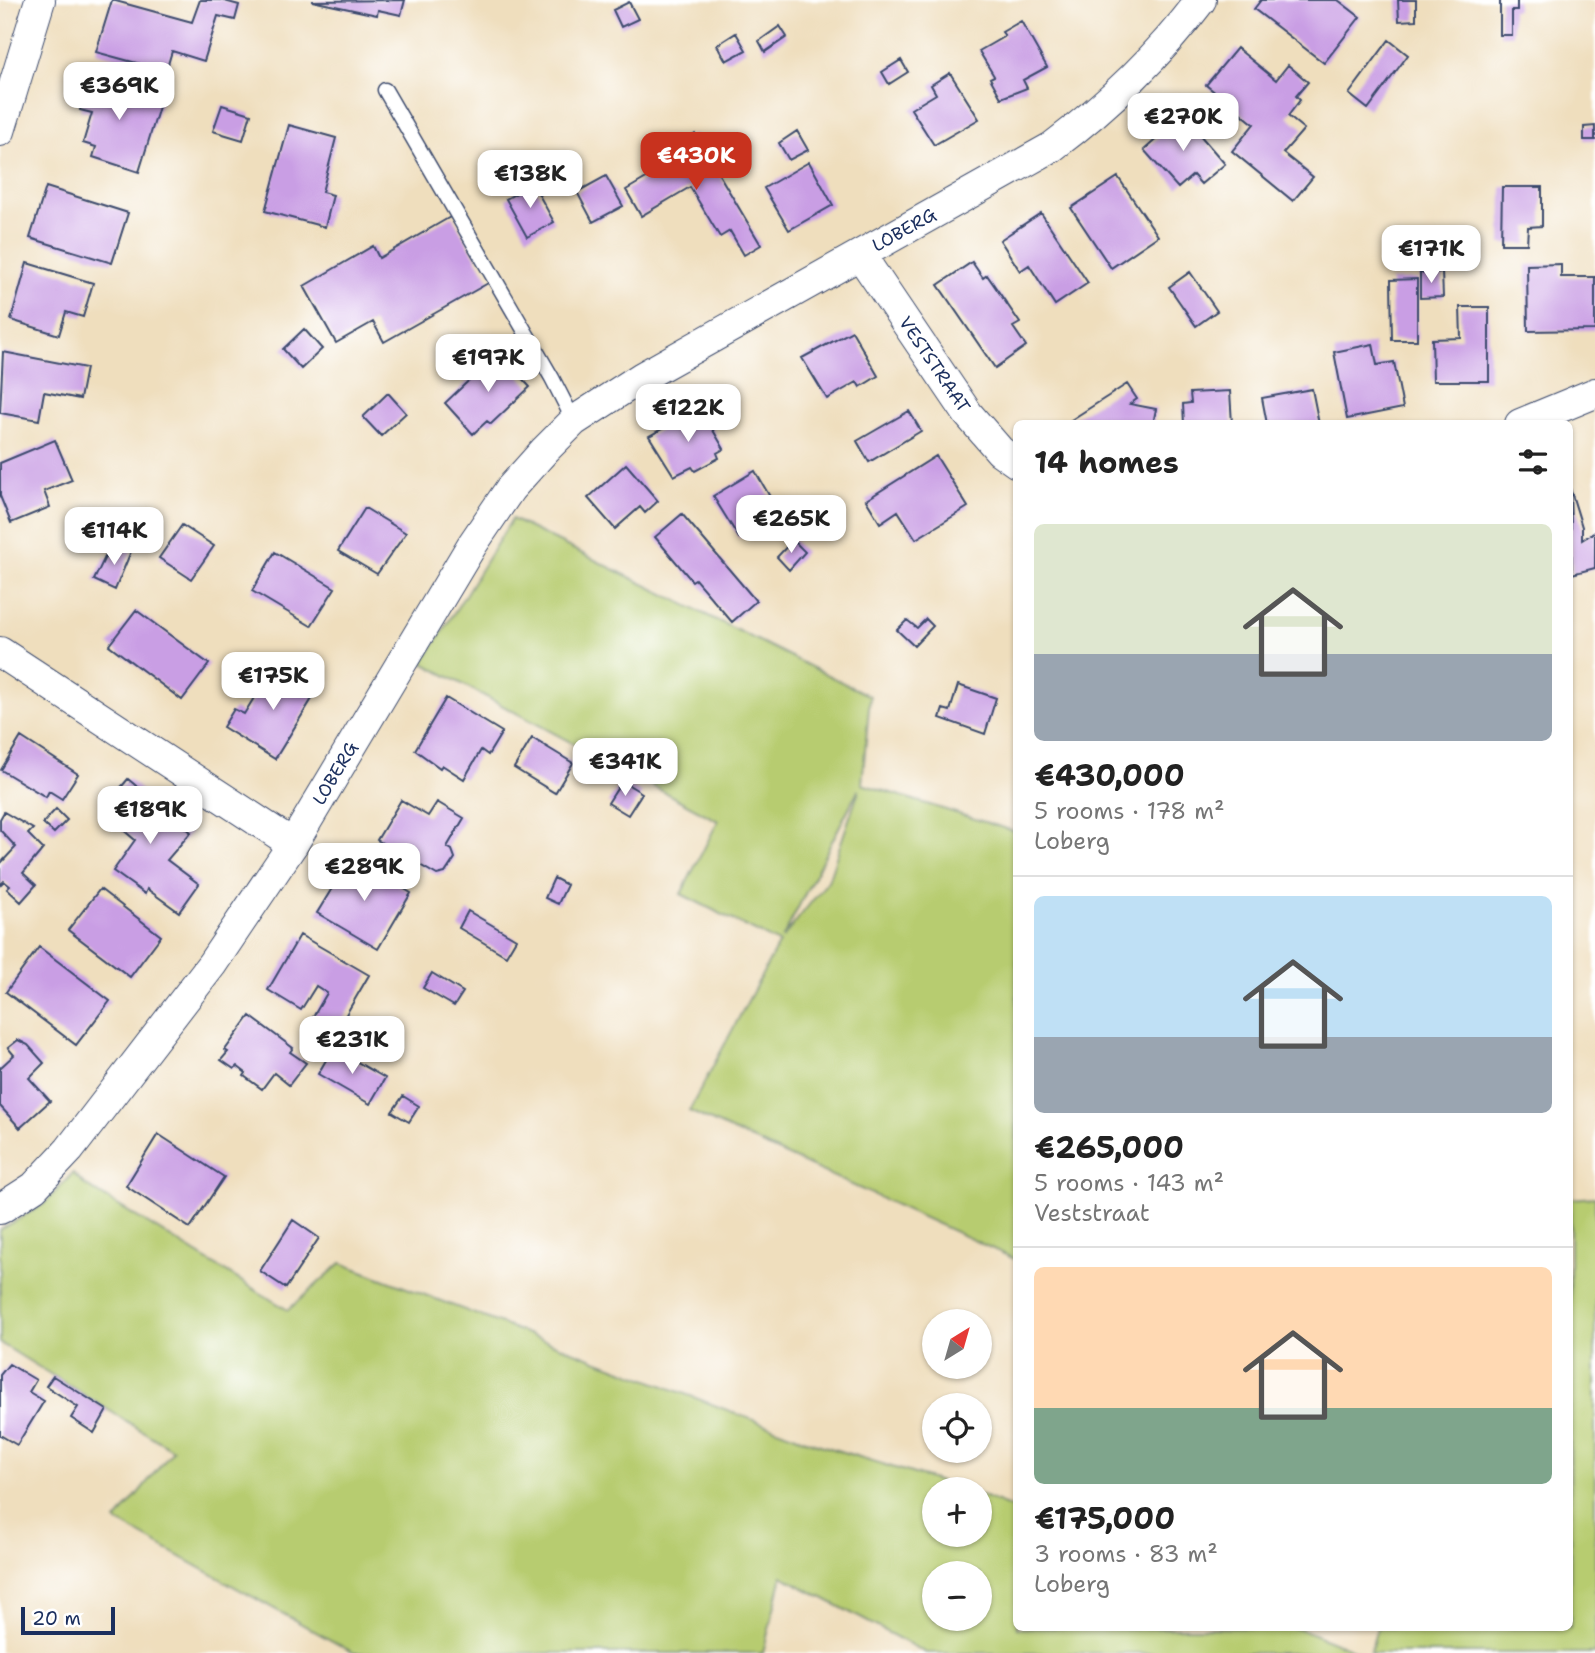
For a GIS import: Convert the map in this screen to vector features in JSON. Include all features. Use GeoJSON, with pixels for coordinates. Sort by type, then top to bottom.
{"type":"FeatureCollection","features":[{"type":"Feature","properties":{"kind":"street"},"geometry":{"type":"LineString","coordinates":[[0,131],[40,0]]}},
{"type":"Feature","properties":{"kind":"street","name":"LOBERG"},"geometry":{"type":"LineString","coordinates":[[0,1209],[34,1187],[69,1150],[212,964],[293,845],[487,523],[510,489],[574,421],[642,377],[1052,147],[1098,112],[1144,70],[1201,0]]}},
{"type":"Feature","properties":{"kind":"street","name":"VESTSTRAAT"},"geometry":{"type":"LineString","coordinates":[[861,256],[968,414],[1000,451],[1013,460]]}},
{"type":"Feature","properties":{"kind":"street"},"geometry":{"type":"LineString","coordinates":[[1530,420],[1595,393]]}},
{"type":"Feature","properties":{"kind":"street"},"geometry":{"type":"LineString","coordinates":[[0,652],[293,845]]}},
{"type":"Feature","properties":{"kind":"lane"},"geometry":{"type":"LineString","coordinates":[[385,90],[525,330],[574,421]]}},
{"type":"Feature","properties":{"kind":"green space"},"geometry":{"type":"Polygon","coordinates":[[[512,519],[870,696],[862,784],[1013,831],[1013,1258],[689,1111],[779,943],[681,894],[718,821],[423,663],[512,519]],[[858,790],[782,939],[828,881],[859,790],[858,790]]]}},
{"type":"Feature","properties":{"kind":"green space"},"geometry":{"type":"Polygon","coordinates":[[[73,1173],[85,1185],[288,1310],[341,1263],[814,1443],[924,1477],[922,1477],[922,1547],[992,1547],[992,1500],[1013,1508],[1013,1631],[1306,1631],[1360,1653],[926,1653],[782,1576],[763,1653],[354,1653],[116,1521],[173,1450],[0,1343],[0,1230],[43,1205],[73,1173]]]}},
{"type":"Feature","properties":{"kind":"green space"},"geometry":{"type":"Polygon","coordinates":[[[1595,1197],[1595,1653],[1370,1653],[1376,1631],[1573,1631],[1573,1199],[1595,1197]]]}},
{"type":"Feature","properties":{"kind":"building"},"geometry":{"type":"Polygon","coordinates":[[[112,0],[192,22],[200,0],[221,0],[239,5],[235,20],[218,16],[204,61],[172,51],[166,71],[96,52],[112,0]]]}},
{"type":"Feature","properties":{"kind":"building"},"geometry":{"type":"Polygon","coordinates":[[[405,0],[401,15],[378,10],[377,15],[312,1],[405,0]]]}},
{"type":"Feature","properties":{"kind":"building"},"geometry":{"type":"Polygon","coordinates":[[[1261,0],[1338,0],[1360,17],[1324,63],[1254,9],[1261,0]]]}},
{"type":"Feature","properties":{"kind":"building"},"geometry":{"type":"Polygon","coordinates":[[[1398,0],[1416,0],[1416,20],[1399,21],[1398,0]]]}},
{"type":"Feature","properties":{"kind":"building"},"geometry":{"type":"Polygon","coordinates":[[[1500,0],[1517,0],[1517,10],[1512,10],[1512,35],[1500,35],[1500,0]]]}},
{"type":"Feature","properties":{"kind":"building"},"geometry":{"type":"Polygon","coordinates":[[[629,2],[638,19],[621,27],[613,10],[629,2]]]}},
{"type":"Feature","properties":{"kind":"building"},"geometry":{"type":"Polygon","coordinates":[[[1021,21],[1047,67],[1023,80],[1027,88],[1001,98],[990,78],[994,76],[979,51],[1005,36],[1002,32],[1021,21]]]}},
{"type":"Feature","properties":{"kind":"building"},"geometry":{"type":"Polygon","coordinates":[[[780,26],[787,37],[765,52],[759,41],[780,26]]]}},
{"type":"Feature","properties":{"kind":"building"},"geometry":{"type":"Polygon","coordinates":[[[736,33],[746,50],[726,61],[717,45],[736,33]]]}},
{"type":"Feature","properties":{"kind":"building"},"geometry":{"type":"Polygon","coordinates":[[[1389,40],[1408,55],[1368,109],[1349,94],[1389,40]]]}},
{"type":"Feature","properties":{"kind":"building"},"geometry":{"type":"Polygon","coordinates":[[[1237,48],[1276,80],[1288,65],[1308,82],[1296,96],[1300,100],[1288,116],[1304,129],[1283,153],[1313,177],[1293,201],[1232,151],[1254,124],[1206,85],[1237,48]]]}},
{"type":"Feature","properties":{"kind":"building"},"geometry":{"type":"Polygon","coordinates":[[[901,60],[908,72],[889,84],[882,72],[901,60]]]}},
{"type":"Feature","properties":{"kind":"building"},"geometry":{"type":"Polygon","coordinates":[[[950,73],[979,119],[934,145],[911,109],[936,94],[931,85],[950,73]]]}},
{"type":"Feature","properties":{"kind":"building"},"geometry":{"type":"Polygon","coordinates":[[[91,75],[162,97],[139,172],[93,157],[96,147],[83,143],[92,113],[80,110],[91,75]]]}},
{"type":"Feature","properties":{"kind":"building"},"geometry":{"type":"Polygon","coordinates":[[[222,105],[251,114],[243,140],[213,131],[222,105]]]}},
{"type":"Feature","properties":{"kind":"building"},"geometry":{"type":"Polygon","coordinates":[[[1180,112],[1225,164],[1201,184],[1193,175],[1178,188],[1144,150],[1162,134],[1159,130],[1180,112]]]}},
{"type":"Feature","properties":{"kind":"building"},"geometry":{"type":"Polygon","coordinates":[[[289,125],[336,138],[322,192],[333,195],[325,227],[265,211],[289,125]]]}},
{"type":"Feature","properties":{"kind":"building"},"geometry":{"type":"Polygon","coordinates":[[[1595,126],[1595,140],[1584,140],[1584,127],[1595,126]]]}},
{"type":"Feature","properties":{"kind":"building"},"geometry":{"type":"Polygon","coordinates":[[[797,131],[808,150],[789,160],[779,143],[797,131]]]}},
{"type":"Feature","properties":{"kind":"building"},"geometry":{"type":"Polygon","coordinates":[[[695,134],[761,245],[744,255],[730,231],[720,237],[690,187],[641,216],[626,190],[677,160],[670,149],[695,134]]]}},
{"type":"Feature","properties":{"kind":"building"},"geometry":{"type":"Polygon","coordinates":[[[809,162],[833,205],[789,230],[764,188],[809,162]]]}},
{"type":"Feature","properties":{"kind":"building"},"geometry":{"type":"Polygon","coordinates":[[[606,176],[623,206],[593,222],[577,192],[606,176]]]}},
{"type":"Feature","properties":{"kind":"building"},"geometry":{"type":"Polygon","coordinates":[[[1118,177],[1158,236],[1111,268],[1071,208],[1118,177]]]}},
{"type":"Feature","properties":{"kind":"building"},"geometry":{"type":"Polygon","coordinates":[[[533,184],[554,222],[527,237],[506,199],[533,184]]]}},
{"type":"Feature","properties":{"kind":"building"},"geometry":{"type":"Polygon","coordinates":[[[46,187],[128,213],[112,263],[30,238],[46,187]]]}},
{"type":"Feature","properties":{"kind":"building"},"geometry":{"type":"Polygon","coordinates":[[[1502,187],[1542,187],[1542,226],[1528,227],[1527,244],[1501,244],[1502,187]]]}},
{"type":"Feature","properties":{"kind":"building"},"geometry":{"type":"Polygon","coordinates":[[[1041,213],[1088,283],[1055,305],[1029,265],[1020,271],[1000,240],[1041,213]]]}},
{"type":"Feature","properties":{"kind":"building"},"geometry":{"type":"Polygon","coordinates":[[[452,216],[490,282],[384,342],[373,322],[336,343],[304,286],[373,246],[379,258],[452,216]]]}},
{"type":"Feature","properties":{"kind":"building"},"geometry":{"type":"Polygon","coordinates":[[[972,262],[983,278],[987,275],[1020,323],[1013,327],[1026,346],[995,368],[938,285],[972,262]]]}},
{"type":"Feature","properties":{"kind":"building"},"geometry":{"type":"Polygon","coordinates":[[[27,263],[93,283],[83,317],[66,312],[59,335],[11,320],[27,263]]]}},
{"type":"Feature","properties":{"kind":"building"},"geometry":{"type":"Polygon","coordinates":[[[1561,264],[1561,277],[1595,277],[1595,330],[1528,331],[1527,265],[1561,264]]]}},
{"type":"Feature","properties":{"kind":"building"},"geometry":{"type":"Polygon","coordinates":[[[1190,272],[1217,311],[1196,326],[1169,287],[1190,272]]]}},
{"type":"Feature","properties":{"kind":"building"},"geometry":{"type":"Polygon","coordinates":[[[1442,272],[1443,297],[1420,298],[1420,273],[1442,272]]]}},
{"type":"Feature","properties":{"kind":"building"},"geometry":{"type":"Polygon","coordinates":[[[1417,279],[1417,340],[1392,340],[1391,280],[1417,279]]]}},
{"type":"Feature","properties":{"kind":"building"},"geometry":{"type":"Polygon","coordinates":[[[1460,307],[1489,307],[1489,381],[1433,381],[1432,339],[1461,338],[1460,307]]]}},
{"type":"Feature","properties":{"kind":"building"},"geometry":{"type":"Polygon","coordinates":[[[304,329],[322,349],[301,369],[283,349],[304,329]]]}},
{"type":"Feature","properties":{"kind":"building"},"geometry":{"type":"Polygon","coordinates":[[[852,331],[878,376],[860,387],[857,382],[827,399],[802,358],[852,331]]]}},
{"type":"Feature","properties":{"kind":"building"},"geometry":{"type":"Polygon","coordinates":[[[1373,344],[1377,365],[1394,362],[1403,408],[1347,419],[1334,352],[1373,344]]]}},
{"type":"Feature","properties":{"kind":"building"},"geometry":{"type":"Polygon","coordinates":[[[3,352],[86,368],[80,399],[44,392],[39,420],[0,413],[3,352]]]}},
{"type":"Feature","properties":{"kind":"building"},"geometry":{"type":"Polygon","coordinates":[[[498,353],[530,387],[491,424],[487,421],[473,434],[445,403],[498,353]]]}},
{"type":"Feature","properties":{"kind":"building"},"geometry":{"type":"Polygon","coordinates":[[[1127,384],[1137,399],[1130,404],[1156,409],[1154,420],[1071,420],[1127,384]]]}},
{"type":"Feature","properties":{"kind":"building"},"geometry":{"type":"Polygon","coordinates":[[[1312,389],[1318,420],[1266,420],[1262,398],[1312,389]]]}},
{"type":"Feature","properties":{"kind":"building"},"geometry":{"type":"Polygon","coordinates":[[[1230,391],[1232,420],[1184,420],[1183,404],[1191,403],[1190,393],[1230,391]]]}},
{"type":"Feature","properties":{"kind":"building"},"geometry":{"type":"Polygon","coordinates":[[[388,393],[406,413],[381,436],[363,417],[388,393]]]}},
{"type":"Feature","properties":{"kind":"building"},"geometry":{"type":"Polygon","coordinates":[[[700,408],[724,449],[717,453],[719,458],[695,471],[692,467],[674,476],[649,436],[669,425],[671,427],[700,408]]]}},
{"type":"Feature","properties":{"kind":"building"},"geometry":{"type":"Polygon","coordinates":[[[909,411],[921,431],[869,462],[857,441],[909,411]]]}},
{"type":"Feature","properties":{"kind":"building"},"geometry":{"type":"Polygon","coordinates":[[[55,440],[72,480],[44,491],[50,507],[11,523],[0,496],[0,463],[55,440]]]}},
{"type":"Feature","properties":{"kind":"building"},"geometry":{"type":"Polygon","coordinates":[[[936,456],[968,507],[916,539],[898,511],[880,523],[866,500],[936,456]]]}},
{"type":"Feature","properties":{"kind":"building"},"geometry":{"type":"Polygon","coordinates":[[[626,464],[658,501],[645,513],[640,507],[615,529],[588,498],[626,464]]]}},
{"type":"Feature","properties":{"kind":"building"},"geometry":{"type":"Polygon","coordinates":[[[755,471],[780,514],[739,538],[713,496],[755,471]]]}},
{"type":"Feature","properties":{"kind":"building"},"geometry":{"type":"Polygon","coordinates":[[[1573,498],[1582,527],[1582,540],[1595,532],[1595,568],[1573,574],[1573,498]]]}},
{"type":"Feature","properties":{"kind":"building"},"geometry":{"type":"Polygon","coordinates":[[[365,508],[406,533],[377,574],[338,551],[365,508]]]}},
{"type":"Feature","properties":{"kind":"building"},"geometry":{"type":"Polygon","coordinates":[[[682,514],[756,601],[732,622],[695,579],[692,581],[655,537],[682,514]]]}},
{"type":"Feature","properties":{"kind":"building"},"geometry":{"type":"Polygon","coordinates":[[[182,525],[214,546],[191,579],[159,558],[182,525]]]}},
{"type":"Feature","properties":{"kind":"building"},"geometry":{"type":"Polygon","coordinates":[[[793,540],[805,552],[789,570],[777,557],[793,540]]]}},
{"type":"Feature","properties":{"kind":"building"},"geometry":{"type":"Polygon","coordinates":[[[118,542],[132,549],[115,590],[94,580],[105,557],[110,559],[118,542]]]}},
{"type":"Feature","properties":{"kind":"building"},"geometry":{"type":"Polygon","coordinates":[[[275,552],[335,588],[311,626],[252,591],[275,552]]]}},
{"type":"Feature","properties":{"kind":"building"},"geometry":{"type":"Polygon","coordinates":[[[136,610],[209,664],[182,700],[109,645],[136,610]]]}},
{"type":"Feature","properties":{"kind":"building"},"geometry":{"type":"Polygon","coordinates":[[[926,619],[933,626],[914,646],[897,630],[907,620],[917,628],[926,619]]]}},
{"type":"Feature","properties":{"kind":"building"},"geometry":{"type":"Polygon","coordinates":[[[275,664],[318,689],[275,759],[223,727],[234,709],[244,714],[275,664]]]}},
{"type":"Feature","properties":{"kind":"building"},"geometry":{"type":"Polygon","coordinates":[[[958,685],[996,698],[985,734],[940,718],[943,709],[950,711],[958,685]]]}},
{"type":"Feature","properties":{"kind":"building"},"geometry":{"type":"Polygon","coordinates":[[[446,698],[502,732],[488,755],[481,750],[464,779],[442,765],[440,768],[415,750],[446,698]]]}},
{"type":"Feature","properties":{"kind":"building"},"geometry":{"type":"Polygon","coordinates":[[[21,737],[78,774],[62,799],[49,791],[46,797],[1,770],[21,737]]]}},
{"type":"Feature","properties":{"kind":"building"},"geometry":{"type":"Polygon","coordinates":[[[532,738],[573,763],[555,793],[514,768],[532,738]]]}},
{"type":"Feature","properties":{"kind":"building"},"geometry":{"type":"Polygon","coordinates":[[[128,779],[191,832],[167,860],[199,884],[179,912],[147,889],[145,894],[113,871],[135,840],[101,811],[128,779]]]}},
{"type":"Feature","properties":{"kind":"building"},"geometry":{"type":"Polygon","coordinates":[[[622,781],[642,793],[628,815],[608,803],[622,781]]]}},
{"type":"Feature","properties":{"kind":"building"},"geometry":{"type":"Polygon","coordinates":[[[401,800],[428,816],[437,802],[464,818],[447,847],[452,850],[455,858],[445,873],[437,875],[377,840],[401,800]]]}},
{"type":"Feature","properties":{"kind":"building"},"geometry":{"type":"Polygon","coordinates":[[[56,809],[67,820],[54,833],[43,823],[56,809]]]}},
{"type":"Feature","properties":{"kind":"building"},"geometry":{"type":"Polygon","coordinates":[[[4,812],[33,829],[28,834],[43,849],[23,873],[36,885],[21,902],[7,889],[10,886],[4,881],[0,885],[0,864],[16,847],[0,830],[0,819],[4,812]]]}},
{"type":"Feature","properties":{"kind":"building"},"geometry":{"type":"Polygon","coordinates":[[[351,857],[411,893],[378,949],[317,913],[351,857]]]}},
{"type":"Feature","properties":{"kind":"building"},"geometry":{"type":"Polygon","coordinates":[[[554,878],[567,885],[558,904],[545,898],[554,878]]]}},
{"type":"Feature","properties":{"kind":"building"},"geometry":{"type":"Polygon","coordinates":[[[100,889],[161,936],[130,977],[68,930],[100,889]]]}},
{"type":"Feature","properties":{"kind":"building"},"geometry":{"type":"Polygon","coordinates":[[[468,911],[516,939],[506,956],[459,928],[468,911]]]}},
{"type":"Feature","properties":{"kind":"building"},"geometry":{"type":"Polygon","coordinates":[[[300,935],[369,975],[337,1030],[313,1017],[327,993],[316,986],[301,1010],[268,990],[300,935]]]}},
{"type":"Feature","properties":{"kind":"building"},"geometry":{"type":"Polygon","coordinates":[[[39,947],[110,1001],[76,1045],[6,992],[39,947]]]}},
{"type":"Feature","properties":{"kind":"building"},"geometry":{"type":"Polygon","coordinates":[[[432,973],[463,992],[454,1006],[423,988],[432,973]]]}},
{"type":"Feature","properties":{"kind":"building"},"geometry":{"type":"Polygon","coordinates":[[[250,1016],[293,1048],[290,1052],[306,1063],[289,1085],[274,1073],[262,1089],[244,1076],[246,1073],[237,1066],[234,1069],[221,1060],[228,1052],[225,1050],[250,1016]]]}},
{"type":"Feature","properties":{"kind":"building"},"geometry":{"type":"Polygon","coordinates":[[[18,1040],[28,1045],[44,1063],[29,1078],[50,1101],[20,1128],[0,1106],[0,1068],[14,1055],[8,1048],[18,1040]]]}},
{"type":"Feature","properties":{"kind":"building"},"geometry":{"type":"Polygon","coordinates":[[[333,1048],[385,1078],[370,1104],[318,1074],[333,1048]]]}},
{"type":"Feature","properties":{"kind":"building"},"geometry":{"type":"Polygon","coordinates":[[[403,1096],[419,1106],[409,1122],[392,1112],[403,1096]]]}},
{"type":"Feature","properties":{"kind":"building"},"geometry":{"type":"Polygon","coordinates":[[[158,1134],[224,1177],[190,1228],[126,1186],[158,1134]]]}},
{"type":"Feature","properties":{"kind":"building"},"geometry":{"type":"Polygon","coordinates":[[[293,1220],[319,1238],[286,1288],[260,1271],[293,1220]]]}},
{"type":"Feature","properties":{"kind":"building"},"geometry":{"type":"Polygon","coordinates":[[[9,1364],[36,1380],[29,1392],[44,1401],[17,1445],[0,1435],[0,1375],[9,1364]]]}},
{"type":"Feature","properties":{"kind":"building"},"geometry":{"type":"Polygon","coordinates":[[[53,1376],[107,1410],[94,1433],[71,1418],[78,1407],[46,1386],[53,1376]]]}}]}
